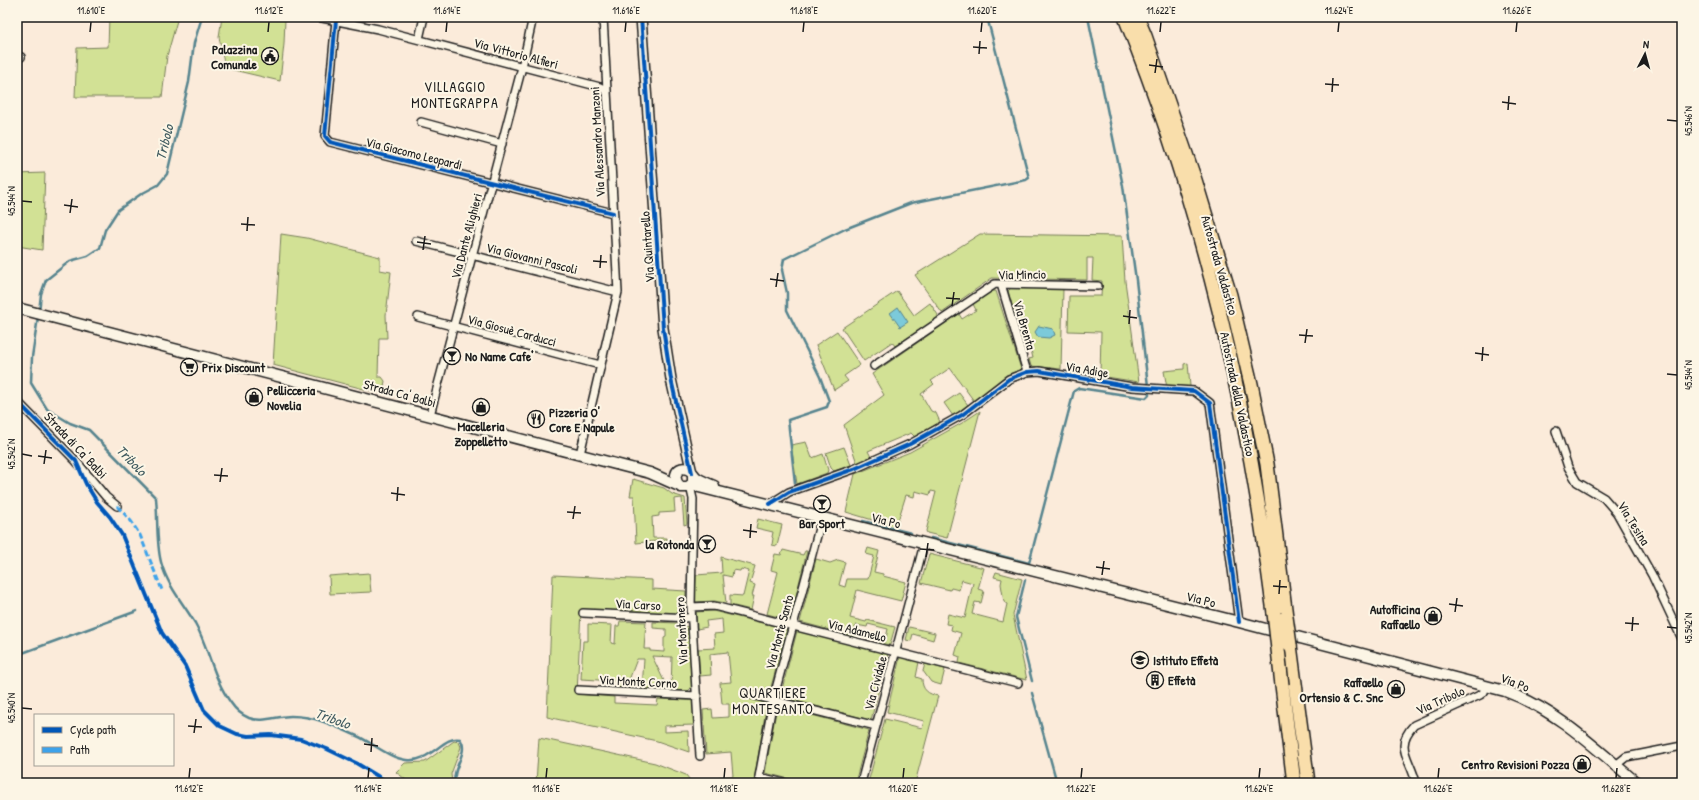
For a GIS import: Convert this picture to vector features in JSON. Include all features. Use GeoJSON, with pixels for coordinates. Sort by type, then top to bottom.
{"type":"FeatureCollection","features":[{"type":"Feature","properties":{"kind":"highway","name":"Autostrada della Valdastico"},"geometry":{"type":"LineString","coordinates":[[1125,17],[1175,155],[1213,283],[1247,433],[1263,531],[1280,615],[1290,645],[1308,783]]}},
{"type":"Feature","properties":{"kind":"highway","name":"Autostrada Valdastico"},"geometry":{"type":"LineString","coordinates":[[1137,17],[1195,180],[1230,295],[1251,384],[1267,464],[1280,615]]}},
{"type":"Feature","properties":{"kind":"highway","name":"Autostrada della Valdastico"},"geometry":{"type":"LineString","coordinates":[[1280,615],[1282,685],[1294,783]]}},
{"type":"Feature","properties":{"kind":"main road","name":"Strada Ca' Balbi"},"geometry":{"type":"LineString","coordinates":[[22,309],[143,339],[650,472],[685,486]]}},
{"type":"Feature","properties":{"kind":"main road","name":"Via Po"},"geometry":{"type":"LineString","coordinates":[[679,471],[686,469],[704,481],[733,494]]}},
{"type":"Feature","properties":{"kind":"main road","name":"Strada Ca' Balbi"},"geometry":{"type":"LineString","coordinates":[[650,472],[679,471]]}},
{"type":"Feature","properties":{"kind":"main road"},"geometry":{"type":"LineString","coordinates":[[679,471],[675,477],[685,486],[694,480],[693,474]]}},
{"type":"Feature","properties":{"kind":"main road","name":"Via Po"},"geometry":{"type":"LineString","coordinates":[[685,486],[733,494],[924,544],[1239,622],[1486,686],[1522,698],[1547,711],[1569,726],[1637,783]]}},
{"type":"Feature","properties":{"kind":"street","name":"Via Vittorio Alfieri"},"geometry":{"type":"LineString","coordinates":[[317,17],[419,39],[600,87],[606,91]]}},
{"type":"Feature","properties":{"kind":"street"},"geometry":{"type":"LineString","coordinates":[[419,39],[424,17]]}},
{"type":"Feature","properties":{"kind":"street","name":"Via Dante Alighieri"},"geometry":{"type":"LineString","coordinates":[[430,415],[522,67],[533,17]]}},
{"type":"Feature","properties":{"kind":"street","name":"Via Alessandro Manzoni"},"geometry":{"type":"LineString","coordinates":[[580,454],[618,292],[603,17]]}},
{"type":"Feature","properties":{"kind":"street","name":"Via Quintarello"},"geometry":{"type":"LineString","coordinates":[[642,17],[663,328],[671,379],[693,474]]}},
{"type":"Feature","properties":{"kind":"street","name":"Via Giacomo Leopardi"},"geometry":{"type":"LineString","coordinates":[[336,20],[325,136],[330,142],[613,213]]}},
{"type":"Feature","properties":{"kind":"street"},"geometry":{"type":"LineString","coordinates":[[421,122],[502,144]]}},
{"type":"Feature","properties":{"kind":"street","name":"Via Giovanni Pascoli"},"geometry":{"type":"LineString","coordinates":[[416,241],[618,292]]}},
{"type":"Feature","properties":{"kind":"street","name":"Via Mincio"},"geometry":{"type":"LineString","coordinates":[[874,366],[995,284],[1098,286]]}},
{"type":"Feature","properties":{"kind":"street","name":"Via Brenta"},"geometry":{"type":"LineString","coordinates":[[1001,284],[1027,372]]}},
{"type":"Feature","properties":{"kind":"street","name":"Via Giosuè Carducci"},"geometry":{"type":"LineString","coordinates":[[418,317],[600,365]]}},
{"type":"Feature","properties":{"kind":"street","name":"Via Adige"},"geometry":{"type":"LineString","coordinates":[[770,504],[789,492],[854,469],[910,444],[962,415],[1009,379],[1027,372],[1039,371],[1148,388],[1194,391],[1210,403],[1239,622]]}},
{"type":"Feature","properties":{"kind":"street","name":"Strada di Ca' Balbi"},"geometry":{"type":"LineString","coordinates":[[17,401],[76,461],[106,497],[116,506]]}},
{"type":"Feature","properties":{"kind":"street","name":"Via Tesina"},"geometry":{"type":"LineString","coordinates":[[1556,431],[1568,467],[1577,482],[1604,498],[1617,514],[1652,575],[1682,639]]}},
{"type":"Feature","properties":{"kind":"street","name":"Via Quintarello"},"geometry":{"type":"LineString","coordinates":[[679,471],[686,447]]}},
{"type":"Feature","properties":{"kind":"street","name":"Via Montenero"},"geometry":{"type":"LineString","coordinates":[[685,486],[686,493],[692,505],[691,618],[700,756]]}},
{"type":"Feature","properties":{"kind":"street","name":"Via Monte Santo"},"geometry":{"type":"LineString","coordinates":[[784,783],[759,777],[773,700],[822,517]]}},
{"type":"Feature","properties":{"kind":"street","name":"Via Cividale"},"geometry":{"type":"LineString","coordinates":[[861,783],[924,544]]}},
{"type":"Feature","properties":{"kind":"street","name":"Via Adamello"},"geometry":{"type":"LineString","coordinates":[[691,607],[714,606],[1018,683]]}},
{"type":"Feature","properties":{"kind":"street","name":"Via Carso"},"geometry":{"type":"LineString","coordinates":[[583,613],[691,618]]}},
{"type":"Feature","properties":{"kind":"street","name":"Via Tribolo"},"geometry":{"type":"LineString","coordinates":[[1416,783],[1403,747],[1404,738],[1408,731],[1414,725],[1480,695],[1484,692],[1486,686]]}},
{"type":"Feature","properties":{"kind":"street","name":"Via Monte Corno"},"geometry":{"type":"LineString","coordinates":[[578,690],[697,696]]}},
{"type":"Feature","properties":{"kind":"street"},"geometry":{"type":"LineString","coordinates":[[748,694],[876,726]]}},
{"type":"Feature","properties":{"kind":"street"},"geometry":{"type":"LineString","coordinates":[[1616,765],[1626,756],[1682,746]]}},
{"type":"Feature","properties":{"kind":"green space"},"geometry":{"type":"Polygon","coordinates":[[[109,17],[178,17],[167,56],[162,97],[75,97],[77,48],[108,47],[109,17]]]}},
{"type":"Feature","properties":{"kind":"green space"},"geometry":{"type":"Polygon","coordinates":[[[222,17],[275,17],[285,19],[280,81],[225,68],[219,37],[222,17]]]}},
{"type":"Feature","properties":{"kind":"green space"},"geometry":{"type":"Polygon","coordinates":[[[45,173],[42,250],[17,246],[17,174],[45,173]]]}},
{"type":"Feature","properties":{"kind":"green space"},"geometry":{"type":"Polygon","coordinates":[[[281,234],[307,238],[380,257],[380,270],[391,272],[386,315],[387,338],[379,338],[378,377],[382,377],[385,381],[383,392],[375,392],[273,365],[281,234]]]}},
{"type":"Feature","properties":{"kind":"green space"},"geometry":{"type":"Polygon","coordinates":[[[980,234],[1122,236],[1125,281],[1139,382],[1100,376],[1101,332],[1068,331],[1069,296],[1101,296],[1102,281],[1092,280],[1093,258],[1087,258],[1087,280],[992,278],[942,313],[915,275],[980,234]]]}},
{"type":"Feature","properties":{"kind":"green space"},"geometry":{"type":"Polygon","coordinates":[[[1011,288],[1063,289],[1061,369],[1031,366],[1029,359],[1033,358],[1026,331],[1019,330],[1008,291],[1011,288]]]}},
{"type":"Feature","properties":{"kind":"green space"},"geometry":{"type":"Polygon","coordinates":[[[897,291],[914,315],[930,303],[938,315],[937,319],[895,346],[892,342],[864,361],[842,328],[897,291]]]}},
{"type":"Feature","properties":{"kind":"green space"},"geometry":{"type":"Polygon","coordinates":[[[992,291],[996,291],[1021,369],[1005,376],[974,401],[950,368],[931,381],[934,384],[921,394],[931,411],[936,413],[940,422],[915,437],[911,433],[868,451],[871,457],[857,463],[844,425],[884,395],[872,374],[959,314],[962,319],[976,310],[973,304],[992,291]]]}},
{"type":"Feature","properties":{"kind":"green space"},"geometry":{"type":"Polygon","coordinates":[[[837,331],[860,365],[844,376],[848,381],[834,390],[816,345],[837,331]]]}},
{"type":"Feature","properties":{"kind":"green space"},"geometry":{"type":"Polygon","coordinates":[[[1188,363],[1190,386],[1188,388],[1167,388],[1164,371],[1184,369],[1184,364],[1188,363]]]}},
{"type":"Feature","properties":{"kind":"green space"},"geometry":{"type":"Polygon","coordinates":[[[959,393],[968,405],[953,416],[944,403],[959,393]]]}},
{"type":"Feature","properties":{"kind":"green space"},"geometry":{"type":"Polygon","coordinates":[[[980,411],[947,538],[927,533],[926,531],[936,492],[931,491],[930,495],[915,491],[914,497],[906,495],[896,527],[846,512],[855,474],[910,452],[962,423],[980,411]]]}},
{"type":"Feature","properties":{"kind":"green space"},"geometry":{"type":"Polygon","coordinates":[[[806,442],[812,458],[823,454],[828,470],[827,473],[797,484],[791,445],[806,442]]]}},
{"type":"Feature","properties":{"kind":"green space"},"geometry":{"type":"Polygon","coordinates":[[[844,447],[851,465],[834,471],[831,468],[826,453],[844,447]]]}},
{"type":"Feature","properties":{"kind":"green space"},"geometry":{"type":"Polygon","coordinates":[[[633,479],[664,488],[672,494],[685,498],[687,524],[684,525],[682,498],[674,499],[675,512],[659,513],[659,516],[652,517],[653,538],[667,538],[667,540],[636,543],[634,496],[630,496],[633,479]]]}},
{"type":"Feature","properties":{"kind":"green space"},"geometry":{"type":"Polygon","coordinates":[[[758,519],[782,525],[777,546],[772,545],[773,532],[756,528],[758,519]]]}},
{"type":"Feature","properties":{"kind":"green space"},"geometry":{"type":"Polygon","coordinates":[[[868,548],[879,551],[874,572],[906,582],[901,601],[857,590],[850,618],[866,622],[867,620],[895,627],[890,645],[879,643],[880,641],[885,642],[888,629],[868,624],[867,627],[856,625],[853,634],[856,635],[856,637],[800,622],[816,559],[830,563],[838,560],[845,562],[839,585],[845,587],[847,579],[868,579],[874,556],[866,554],[868,548]]]}},
{"type":"Feature","properties":{"kind":"green space"},"geometry":{"type":"Polygon","coordinates":[[[783,550],[803,555],[805,551],[807,551],[790,620],[767,614],[778,572],[771,570],[775,554],[781,555],[783,550]]]}},
{"type":"Feature","properties":{"kind":"green space"},"geometry":{"type":"Polygon","coordinates":[[[929,554],[984,568],[978,589],[984,591],[981,603],[975,602],[972,614],[1003,622],[1007,604],[1004,602],[1001,584],[1002,579],[994,577],[996,572],[1022,579],[1013,615],[1027,680],[959,663],[960,657],[955,655],[961,633],[951,630],[952,625],[946,624],[948,614],[965,618],[973,583],[962,580],[959,590],[951,588],[950,590],[921,583],[929,554]]]}},
{"type":"Feature","properties":{"kind":"green space"},"geometry":{"type":"Polygon","coordinates":[[[721,557],[755,566],[750,583],[755,585],[752,596],[754,596],[751,610],[730,605],[730,595],[743,596],[749,571],[741,569],[740,571],[733,570],[732,577],[723,575],[726,603],[714,601],[695,602],[696,575],[722,573],[721,557]]]}},
{"type":"Feature","properties":{"kind":"green space"},"geometry":{"type":"Polygon","coordinates":[[[369,573],[371,592],[330,594],[329,576],[369,573]]]}},
{"type":"Feature","properties":{"kind":"green space"},"geometry":{"type":"Polygon","coordinates":[[[553,575],[652,580],[652,589],[686,591],[685,610],[682,614],[581,610],[577,694],[614,697],[614,703],[657,705],[658,699],[693,700],[694,725],[664,726],[664,732],[688,731],[689,752],[657,741],[547,717],[553,575]]]}},
{"type":"Feature","properties":{"kind":"green space"},"geometry":{"type":"Polygon","coordinates":[[[713,611],[787,629],[769,694],[749,689],[747,698],[767,703],[754,781],[762,783],[722,783],[719,777],[733,776],[731,752],[706,754],[703,710],[712,709],[713,718],[729,717],[729,704],[722,704],[720,683],[731,682],[728,652],[710,654],[711,675],[700,676],[698,649],[715,648],[714,634],[723,633],[722,619],[706,621],[707,627],[697,629],[696,612],[713,611]]]}},
{"type":"Feature","properties":{"kind":"green space"},"geometry":{"type":"Polygon","coordinates":[[[620,621],[646,622],[644,649],[650,649],[650,651],[664,652],[664,638],[666,637],[666,629],[653,628],[653,622],[676,623],[688,627],[692,687],[688,691],[671,690],[672,657],[652,656],[665,683],[665,690],[642,689],[644,659],[637,659],[629,680],[629,688],[616,687],[616,681],[581,679],[583,641],[588,641],[588,624],[612,625],[611,643],[615,644],[616,626],[619,626],[620,621]]]}},
{"type":"Feature","properties":{"kind":"green space"},"geometry":{"type":"Polygon","coordinates":[[[909,627],[935,633],[933,640],[913,634],[911,641],[906,640],[909,627]]]}},
{"type":"Feature","properties":{"kind":"green space"},"geometry":{"type":"Polygon","coordinates":[[[797,631],[888,654],[871,720],[780,697],[797,631]]]}},
{"type":"Feature","properties":{"kind":"green space"},"geometry":{"type":"Polygon","coordinates":[[[900,657],[919,662],[916,677],[922,679],[924,689],[926,691],[938,696],[915,783],[868,783],[885,719],[922,728],[924,721],[887,712],[900,657]]]}},
{"type":"Feature","properties":{"kind":"green space"},"geometry":{"type":"Polygon","coordinates":[[[925,664],[945,669],[941,685],[931,682],[923,671],[925,664]]]}},
{"type":"Feature","properties":{"kind":"green space"},"geometry":{"type":"Polygon","coordinates":[[[777,706],[869,730],[855,783],[806,783],[765,773],[777,706]]]}},
{"type":"Feature","properties":{"kind":"green space"},"geometry":{"type":"Polygon","coordinates":[[[539,738],[655,763],[686,775],[692,783],[536,783],[539,738]]]}},
{"type":"Feature","properties":{"kind":"green space"},"geometry":{"type":"Polygon","coordinates":[[[454,741],[459,742],[461,747],[451,774],[452,783],[410,783],[396,772],[405,763],[425,762],[454,741]]]}},
{"type":"Feature","properties":{"kind":"water"},"geometry":{"type":"Polygon","coordinates":[[[898,307],[908,322],[900,327],[890,313],[898,307]]]}},
{"type":"Feature","properties":{"kind":"water"},"geometry":{"type":"Polygon","coordinates":[[[1039,326],[1053,329],[1055,335],[1049,338],[1038,337],[1035,332],[1039,326]]]}},
{"type":"Feature","properties":{"kind":"waterway","name":"Tribolo"},"geometry":{"type":"LineString","coordinates":[[39,312],[41,294],[46,280],[70,261],[88,256],[100,248],[105,230],[118,210],[141,194],[158,185],[167,174],[189,82],[194,43],[202,17]]}},
{"type":"Feature","properties":{"kind":"waterway"},"geometry":{"type":"LineString","coordinates":[[795,483],[788,420],[827,407],[829,401],[820,377],[787,310],[787,293],[782,270],[784,259],[845,229],[911,203],[1026,180],[1029,178],[987,17]]}},
{"type":"Feature","properties":{"kind":"waterway"},"geometry":{"type":"LineString","coordinates":[[931,538],[1029,563],[1074,391],[1079,388],[1146,398],[1149,395],[1136,280],[1123,186],[1088,17]]}},
{"type":"Feature","properties":{"kind":"waterway","name":"Tribolo"},"geometry":{"type":"LineString","coordinates":[[38,317],[32,357],[31,383],[47,409],[70,423],[89,430],[156,498],[158,547],[161,562],[167,578],[195,623],[215,674],[225,694],[239,712],[249,718],[259,720],[286,716],[312,718],[357,736],[393,756],[406,760],[422,758],[448,741],[460,739],[463,749],[454,777],[455,783]]}},
{"type":"Feature","properties":{"kind":"waterway"},"geometry":{"type":"LineString","coordinates":[[863,521],[911,533]]}},
{"type":"Feature","properties":{"kind":"waterway"},"geometry":{"type":"LineString","coordinates":[[1025,580],[1016,617],[1032,681]]}},
{"type":"Feature","properties":{"kind":"waterway"},"geometry":{"type":"LineString","coordinates":[[17,655],[137,611]]}},
{"type":"Feature","properties":{"kind":"waterway"},"geometry":{"type":"LineString","coordinates":[[1032,693],[1057,783]]}},
{"type":"Feature","properties":{"kind":"marked path"},"geometry":{"type":"LineString","coordinates":[[117,506],[131,521],[140,535],[162,590]]}},
{"type":"Feature","properties":{"kind":"cycle path"},"geometry":{"type":"LineString","coordinates":[[641,17],[663,328],[671,379],[692,473]]}},
{"type":"Feature","properties":{"kind":"cycle path"},"geometry":{"type":"LineString","coordinates":[[336,20],[325,136],[330,142],[613,213]]}},
{"type":"Feature","properties":{"kind":"cycle path"},"geometry":{"type":"LineString","coordinates":[[770,504],[789,492],[854,469],[910,444],[962,415],[1009,379],[1027,372],[1039,371],[1132,387],[1194,391],[1210,403],[1239,622]]}},
{"type":"Feature","properties":{"kind":"cycle path"},"geometry":{"type":"LineString","coordinates":[[17,401],[76,461],[86,484],[97,502],[110,517],[122,535],[162,633],[185,666],[204,710],[220,726],[237,734],[248,736],[271,735],[301,739],[327,749],[356,763],[389,783]]}},
{"type":"Feature","properties":{"kind":"place","name":"Palazzina Comunale"},"geometry":{"type":"Point","coordinates":[270,56]}},
{"type":"Feature","properties":{"kind":"place","name":"No Name Cafe'"},"geometry":{"type":"Point","coordinates":[452,356]}},
{"type":"Feature","properties":{"kind":"place","name":"Prix Discount"},"geometry":{"type":"Point","coordinates":[189,367]}},
{"type":"Feature","properties":{"kind":"place","name":"Pellicceria Novelia"},"geometry":{"type":"Point","coordinates":[254,397]}},
{"type":"Feature","properties":{"kind":"place","name":"Macelleria Zoppelletto"},"geometry":{"type":"Point","coordinates":[481,407]}},
{"type":"Feature","properties":{"kind":"place","name":"Pizzeria O' Core E Napule"},"geometry":{"type":"Point","coordinates":[536,419]}},
{"type":"Feature","properties":{"kind":"place","name":"Bar Sport"},"geometry":{"type":"Point","coordinates":[822,504]}},
{"type":"Feature","properties":{"kind":"place","name":"la Rotonda"},"geometry":{"type":"Point","coordinates":[707,544]}},
{"type":"Feature","properties":{"kind":"place","name":"Autofficina Raffaello"},"geometry":{"type":"Point","coordinates":[1433,616]}},
{"type":"Feature","properties":{"kind":"place","name":"Istituto Effetà"},"geometry":{"type":"Point","coordinates":[1140,660]}},
{"type":"Feature","properties":{"kind":"place","name":"Effetà"},"geometry":{"type":"Point","coordinates":[1155,680]}},
{"type":"Feature","properties":{"kind":"place","name":"Raffaello Ortensio & C. Snc"},"geometry":{"type":"Point","coordinates":[1396,689]}},
{"type":"Feature","properties":{"kind":"place","name":"Centro Revisioni Pozza"},"geometry":{"type":"Point","coordinates":[1582,764]}},
{"type":"Feature","properties":{"kind":"district","name":"VILLAGGIO MONTEGRAPPA"},"geometry":{"type":"Point","coordinates":[455,94]}},
{"type":"Feature","properties":{"kind":"district","name":"QUARTIERE MONTESANTO"},"geometry":{"type":"Point","coordinates":[773,700]}}]}
